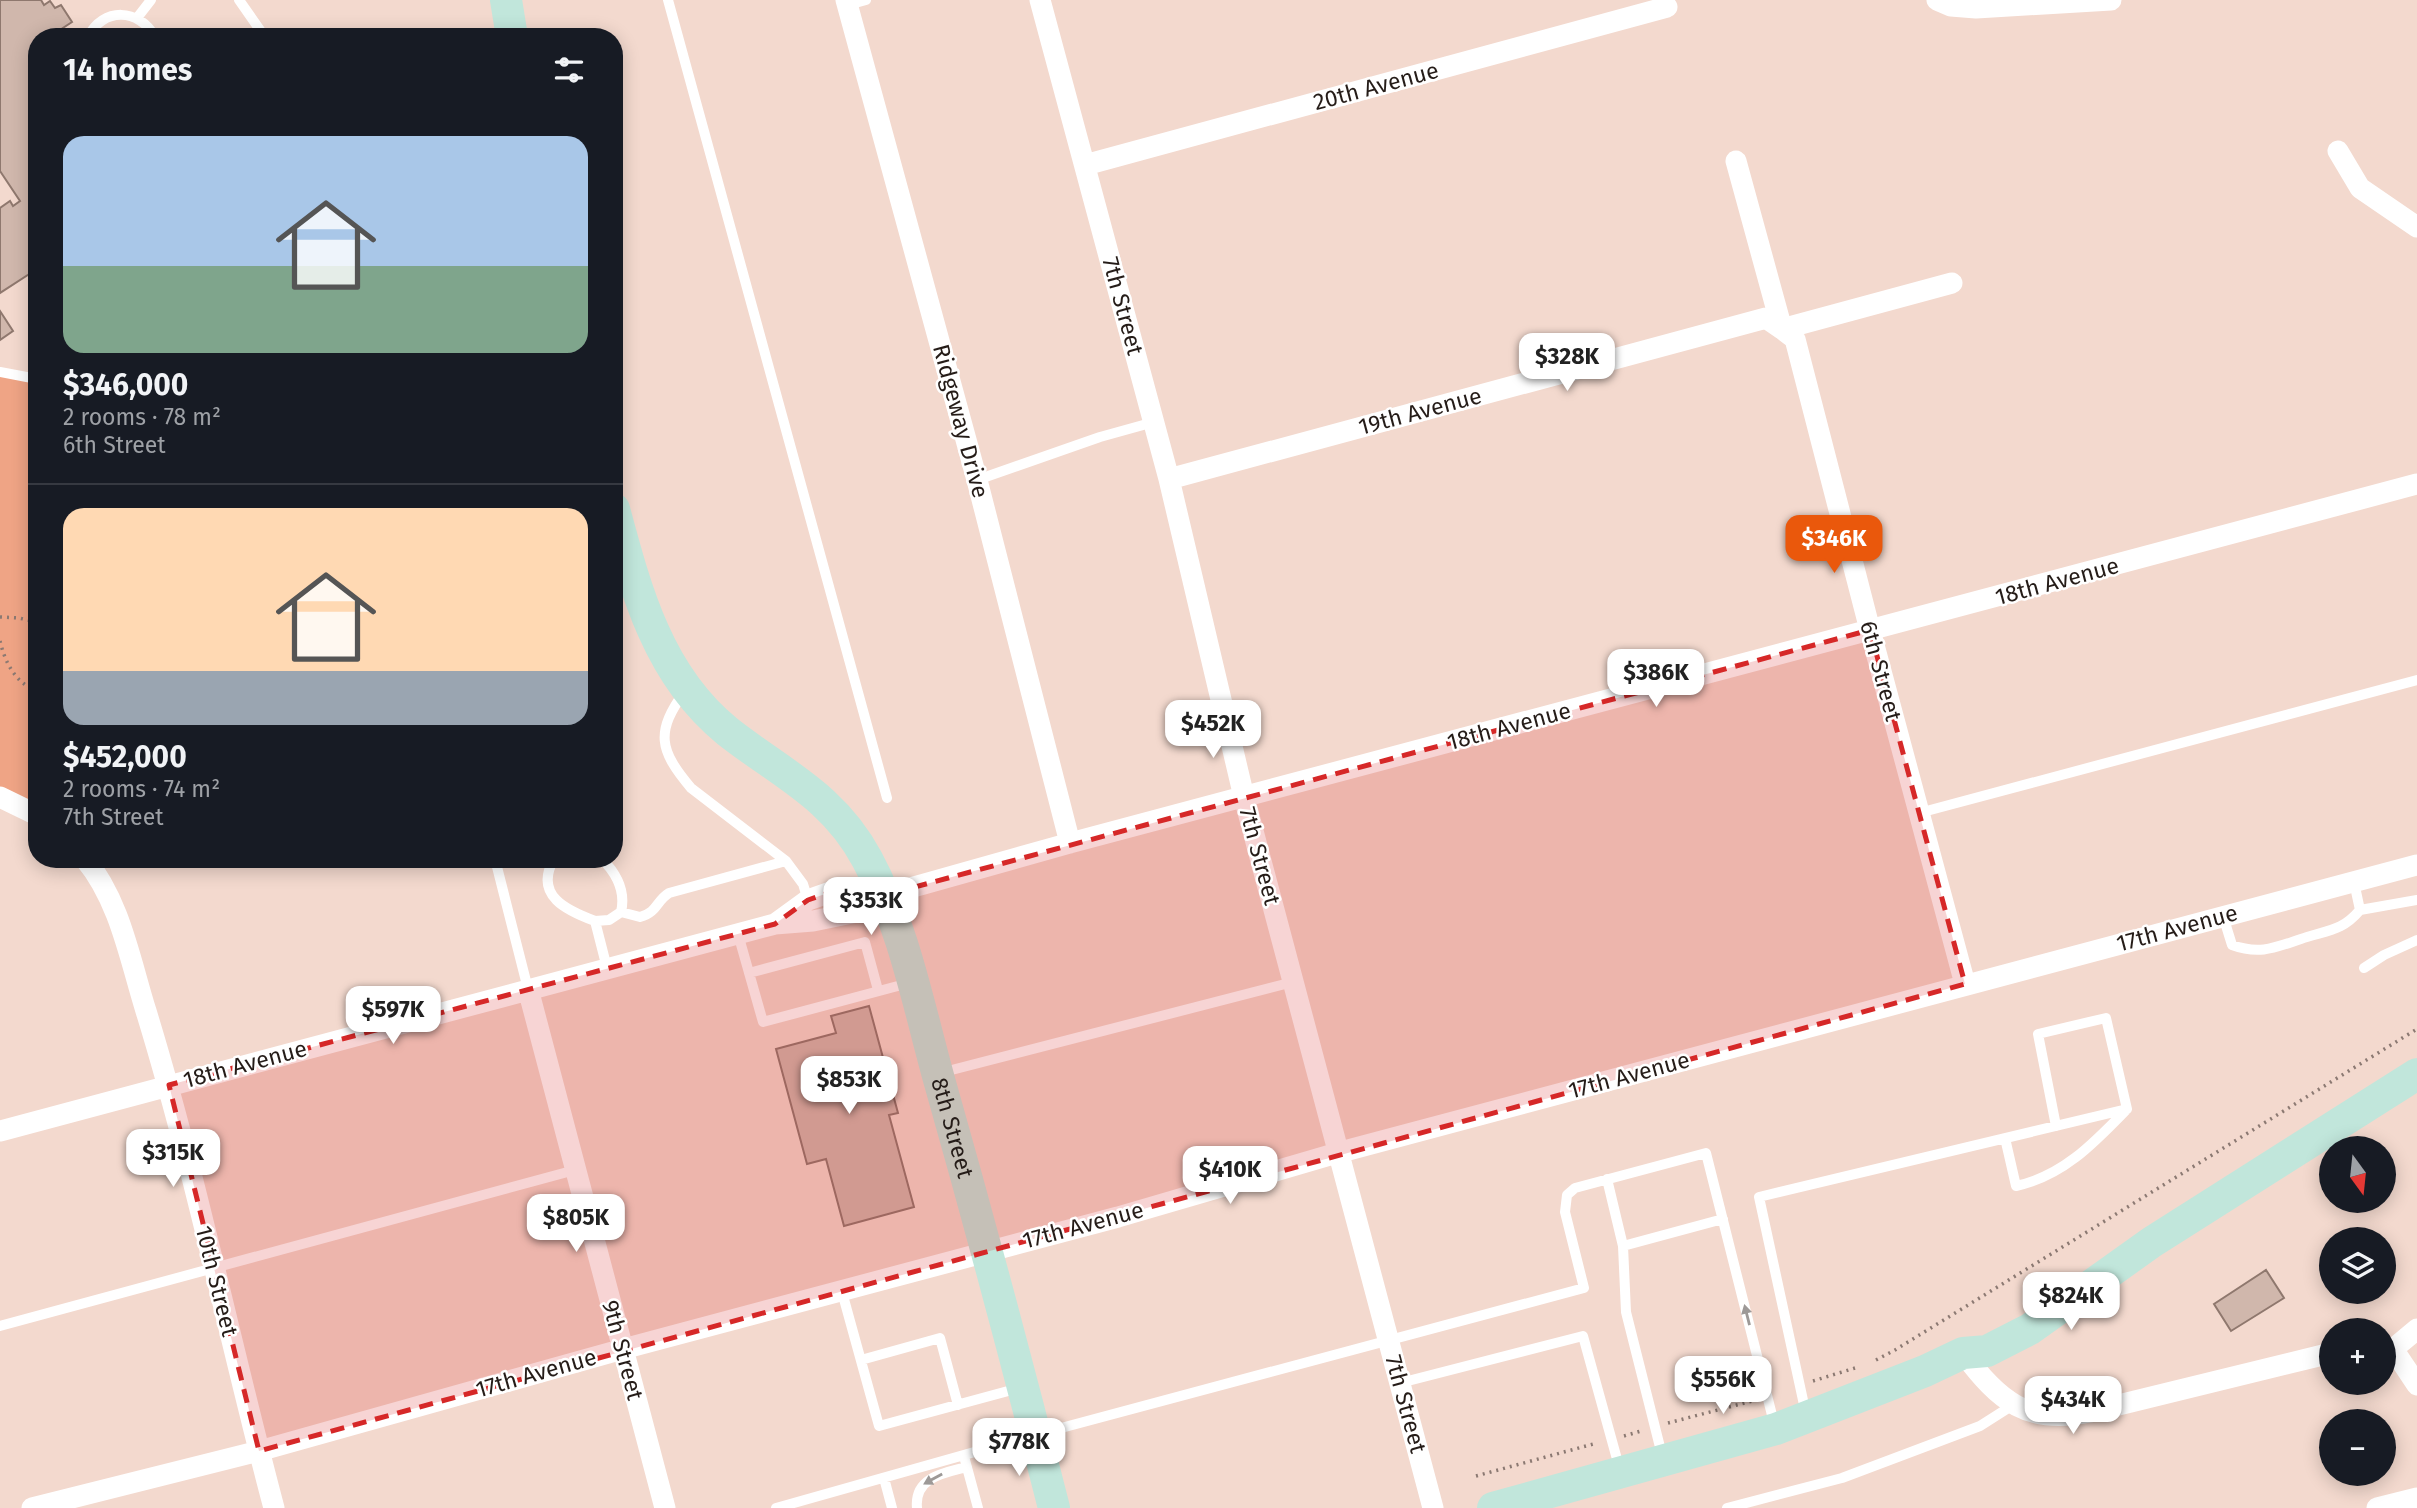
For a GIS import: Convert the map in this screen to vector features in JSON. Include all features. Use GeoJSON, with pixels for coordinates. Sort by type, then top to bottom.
{"type":"FeatureCollection","features":[{"type":"Feature","properties":{"kind":"main road"},"geometry":{"type":"LineString","coordinates":[[506,0],[511,28]]}},
{"type":"Feature","properties":{"kind":"main road","name":"8th Street"},"geometry":{"type":"LineString","coordinates":[[623,540],[652,631],[686,689],[728,732],[797,779],[832,810],[855,838],[885,895],[988,1251],[1054,1508]]}},
{"type":"Feature","properties":{"kind":"main road"},"geometry":{"type":"LineString","coordinates":[[1493,1508],[1776,1429],[1964,1353],[1984,1331],[2047,1294],[2152,1242],[2417,1074]]}},
{"type":"Feature","properties":{"kind":"street","name":"7th Street"},"geometry":{"type":"LineString","coordinates":[[1040,0],[1169,479],[1244,797],[1433,1508]]}},
{"type":"Feature","properties":{"kind":"street"},"geometry":{"type":"LineString","coordinates":[[1937,0],[1951,6],[1976,8],[2111,0]]}},
{"type":"Feature","properties":{"kind":"street","name":"Ridgeway Drive"},"geometry":{"type":"LineString","coordinates":[[853,2],[1070,843]]}},
{"type":"Feature","properties":{"kind":"street","name":"20th Avenue"},"geometry":{"type":"LineString","coordinates":[[1085,165],[1667,7]]}},
{"type":"Feature","properties":{"kind":"street"},"geometry":{"type":"LineString","coordinates":[[2338,151],[2360,188],[2417,227]]}},
{"type":"Feature","properties":{"kind":"street","name":"6th Street"},"geometry":{"type":"LineString","coordinates":[[1735,161],[1782,329],[1795,339],[1965,984]]}},
{"type":"Feature","properties":{"kind":"street","name":"19th Avenue"},"geometry":{"type":"LineString","coordinates":[[1169,479],[1766,318],[1782,329],[1952,283]]}},
{"type":"Feature","properties":{"kind":"street","name":"18th Avenue"},"geometry":{"type":"LineString","coordinates":[[0,1131],[775,924],[852,914],[885,895],[1070,843],[2417,484]]}},
{"type":"Feature","properties":{"kind":"street"},"geometry":{"type":"LineString","coordinates":[[0,797],[28,811]]}},
{"type":"Feature","properties":{"kind":"street","name":"17th Avenue"},"geometry":{"type":"LineString","coordinates":[[32,1508],[259,1451],[623,1349],[1118,1217],[1337,1153],[2417,865]]}},
{"type":"Feature","properties":{"kind":"street","name":"10th Street"},"geometry":{"type":"LineString","coordinates":[[91,868],[102,883],[116,914],[169,1085],[274,1508]]}},
{"type":"Feature","properties":{"kind":"street","name":"18th Avenue"},"geometry":{"type":"LineString","coordinates":[[775,924],[808,900],[842,888],[885,895]]}},
{"type":"Feature","properties":{"kind":"street","name":"9th Street"},"geometry":{"type":"LineString","coordinates":[[528,989],[665,1508]]}},
{"type":"Feature","properties":{"kind":"street"},"geometry":{"type":"LineString","coordinates":[[2396,1342],[2417,1329]]}},
{"type":"Feature","properties":{"kind":"street"},"geometry":{"type":"LineString","coordinates":[[1964,1353],[1983,1379],[2013,1405],[2032,1413],[2051,1416],[2072,1415],[2319,1356]]}},
{"type":"Feature","properties":{"kind":"street"},"geometry":{"type":"LineString","coordinates":[[2396,1357],[2417,1385]]}},
{"type":"Feature","properties":{"kind":"street"},"geometry":{"type":"LineString","coordinates":[[2377,1508],[2417,1498]]}},
{"type":"Feature","properties":{"kind":"lane"},"geometry":{"type":"LineString","coordinates":[[137,18],[151,0]]}},
{"type":"Feature","properties":{"kind":"lane"},"geometry":{"type":"LineString","coordinates":[[239,0],[259,28]]}},
{"type":"Feature","properties":{"kind":"lane"},"geometry":{"type":"LineString","coordinates":[[668,0],[887,798]]}},
{"type":"Feature","properties":{"kind":"lane"},"geometry":{"type":"LineString","coordinates":[[93,28],[110,16],[128,15],[137,18],[149,28]]}},
{"type":"Feature","properties":{"kind":"lane"},"geometry":{"type":"LineString","coordinates":[[0,372],[28,377]]}},
{"type":"Feature","properties":{"kind":"lane"},"geometry":{"type":"LineString","coordinates":[[977,480],[1100,437],[1154,422]]}},
{"type":"Feature","properties":{"kind":"lane"},"geometry":{"type":"LineString","coordinates":[[1919,813],[2417,680]]}},
{"type":"Feature","properties":{"kind":"lane"},"geometry":{"type":"LineString","coordinates":[[686,689],[672,709],[664,736],[666,748],[680,774],[691,788],[786,861],[803,884],[808,900]]}},
{"type":"Feature","properties":{"kind":"lane"},"geometry":{"type":"LineString","coordinates":[[621,912],[640,917],[655,910],[669,892],[786,861]]}},
{"type":"Feature","properties":{"kind":"lane"},"geometry":{"type":"LineString","coordinates":[[497,868],[528,989]]}},
{"type":"Feature","properties":{"kind":"lane"},"geometry":{"type":"LineString","coordinates":[[550,868],[548,883],[554,899],[576,916],[595,921],[609,920],[621,912],[623,903],[620,885],[608,868]]}},
{"type":"Feature","properties":{"kind":"lane"},"geometry":{"type":"LineString","coordinates":[[2354,882],[2360,910]]}},
{"type":"Feature","properties":{"kind":"lane"},"geometry":{"type":"LineString","coordinates":[[2223,916],[2232,945],[2246,950],[2273,950],[2305,937],[2339,928],[2360,910],[2417,900]]}},
{"type":"Feature","properties":{"kind":"lane"},"geometry":{"type":"LineString","coordinates":[[595,921],[607,968]]}},
{"type":"Feature","properties":{"kind":"lane"},"geometry":{"type":"LineString","coordinates":[[738,934],[763,1022],[912,982]]}},
{"type":"Feature","properties":{"kind":"lane"},"geometry":{"type":"LineString","coordinates":[[2364,968],[2417,940]]}},
{"type":"Feature","properties":{"kind":"lane"},"geometry":{"type":"LineString","coordinates":[[749,973],[865,942],[878,990]]}},
{"type":"Feature","properties":{"kind":"lane"},"geometry":{"type":"LineString","coordinates":[[938,1073],[1293,982]]}},
{"type":"Feature","properties":{"kind":"lane"},"geometry":{"type":"LineString","coordinates":[[2056,1126],[2038,1034],[2106,1018],[2127,1110]]}},
{"type":"Feature","properties":{"kind":"lane"},"geometry":{"type":"LineString","coordinates":[[1807,1417],[1759,1197],[2127,1110]]}},
{"type":"Feature","properties":{"kind":"lane"},"geometry":{"type":"LineString","coordinates":[[2005,1138],[2016,1186],[2024,1185],[2055,1172],[2087,1150],[2127,1110]]}},
{"type":"Feature","properties":{"kind":"lane"},"geometry":{"type":"LineString","coordinates":[[917,1508],[918,1492],[923,1484],[934,1476],[1035,1435],[1584,1288],[1564,1212],[1567,1195],[1575,1188],[1706,1153],[1776,1429]]}},
{"type":"Feature","properties":{"kind":"lane"},"geometry":{"type":"LineString","coordinates":[[0,1326],[575,1170]]}},
{"type":"Feature","properties":{"kind":"lane"},"geometry":{"type":"LineString","coordinates":[[1607,1179],[1623,1245],[1626,1312],[1663,1460]]}},
{"type":"Feature","properties":{"kind":"lane"},"geometry":{"type":"LineString","coordinates":[[1623,1245],[1723,1219]]}},
{"type":"Feature","properties":{"kind":"lane"},"geometry":{"type":"LineString","coordinates":[[842,1292],[879,1426],[1024,1387]]}},
{"type":"Feature","properties":{"kind":"lane"},"geometry":{"type":"LineString","coordinates":[[1401,1383],[1583,1336],[1620,1472]]}},
{"type":"Feature","properties":{"kind":"lane"},"geometry":{"type":"LineString","coordinates":[[861,1360],[940,1338],[958,1405]]}},
{"type":"Feature","properties":{"kind":"lane"},"geometry":{"type":"LineString","coordinates":[[1727,1508],[1842,1478],[1980,1426],[2013,1405]]}},
{"type":"Feature","properties":{"kind":"lane"},"geometry":{"type":"LineString","coordinates":[[776,1508],[884,1478],[966,1461]]}},
{"type":"Feature","properties":{"kind":"lane"},"geometry":{"type":"LineString","coordinates":[[966,1461],[978,1508]]}},
{"type":"Feature","properties":{"kind":"lane"},"geometry":{"type":"LineString","coordinates":[[884,1478],[892,1508]]}},
{"type":"Feature","properties":{"kind":"path"},"geometry":{"type":"LineString","coordinates":[[0,617],[28,620]]}},
{"type":"Feature","properties":{"kind":"path"},"geometry":{"type":"LineString","coordinates":[[0,641],[2,656],[19,680],[28,686]]}},
{"type":"Feature","properties":{"kind":"path"},"geometry":{"type":"LineString","coordinates":[[1868,1364],[1895,1350],[2417,1028]]}},
{"type":"Feature","properties":{"kind":"path"},"geometry":{"type":"LineString","coordinates":[[1812,1381],[1857,1367]]}},
{"type":"Feature","properties":{"kind":"highlighted area"},"geometry":{"type":"Polygon","coordinates":[[[1870,630],[1965,984],[259,1451],[169,1085],[775,924],[808,900],[842,888],[885,895],[1870,630]]]}},
{"type":"Feature","properties":{"kind":"shaded area"},"geometry":{"type":"Polygon","coordinates":[[[0,372],[28,377],[28,802],[0,795],[0,372]]]}},
{"type":"Feature","properties":{"kind":"building"},"geometry":{"type":"Polygon","coordinates":[[[0,0],[41,0],[44,5],[50,1],[55,8],[61,5],[72,22],[63,28],[28,28],[28,275],[0,293],[0,208],[10,201],[13,206],[20,201],[0,171],[0,0]]]}},
{"type":"Feature","properties":{"kind":"building"},"geometry":{"type":"Polygon","coordinates":[[[0,311],[13,331],[0,340],[0,311]]]}},
{"type":"Feature","properties":{"kind":"building"},"geometry":{"type":"Polygon","coordinates":[[[869,1006],[898,1113],[889,1115],[914,1207],[844,1226],[826,1159],[807,1164],[776,1049],[836,1033],[831,1016],[869,1006]]]}},
{"type":"Feature","properties":{"kind":"building"},"geometry":{"type":"Polygon","coordinates":[[[2266,1270],[2284,1298],[2231,1331],[2214,1304],[2266,1270]]]}}]}
